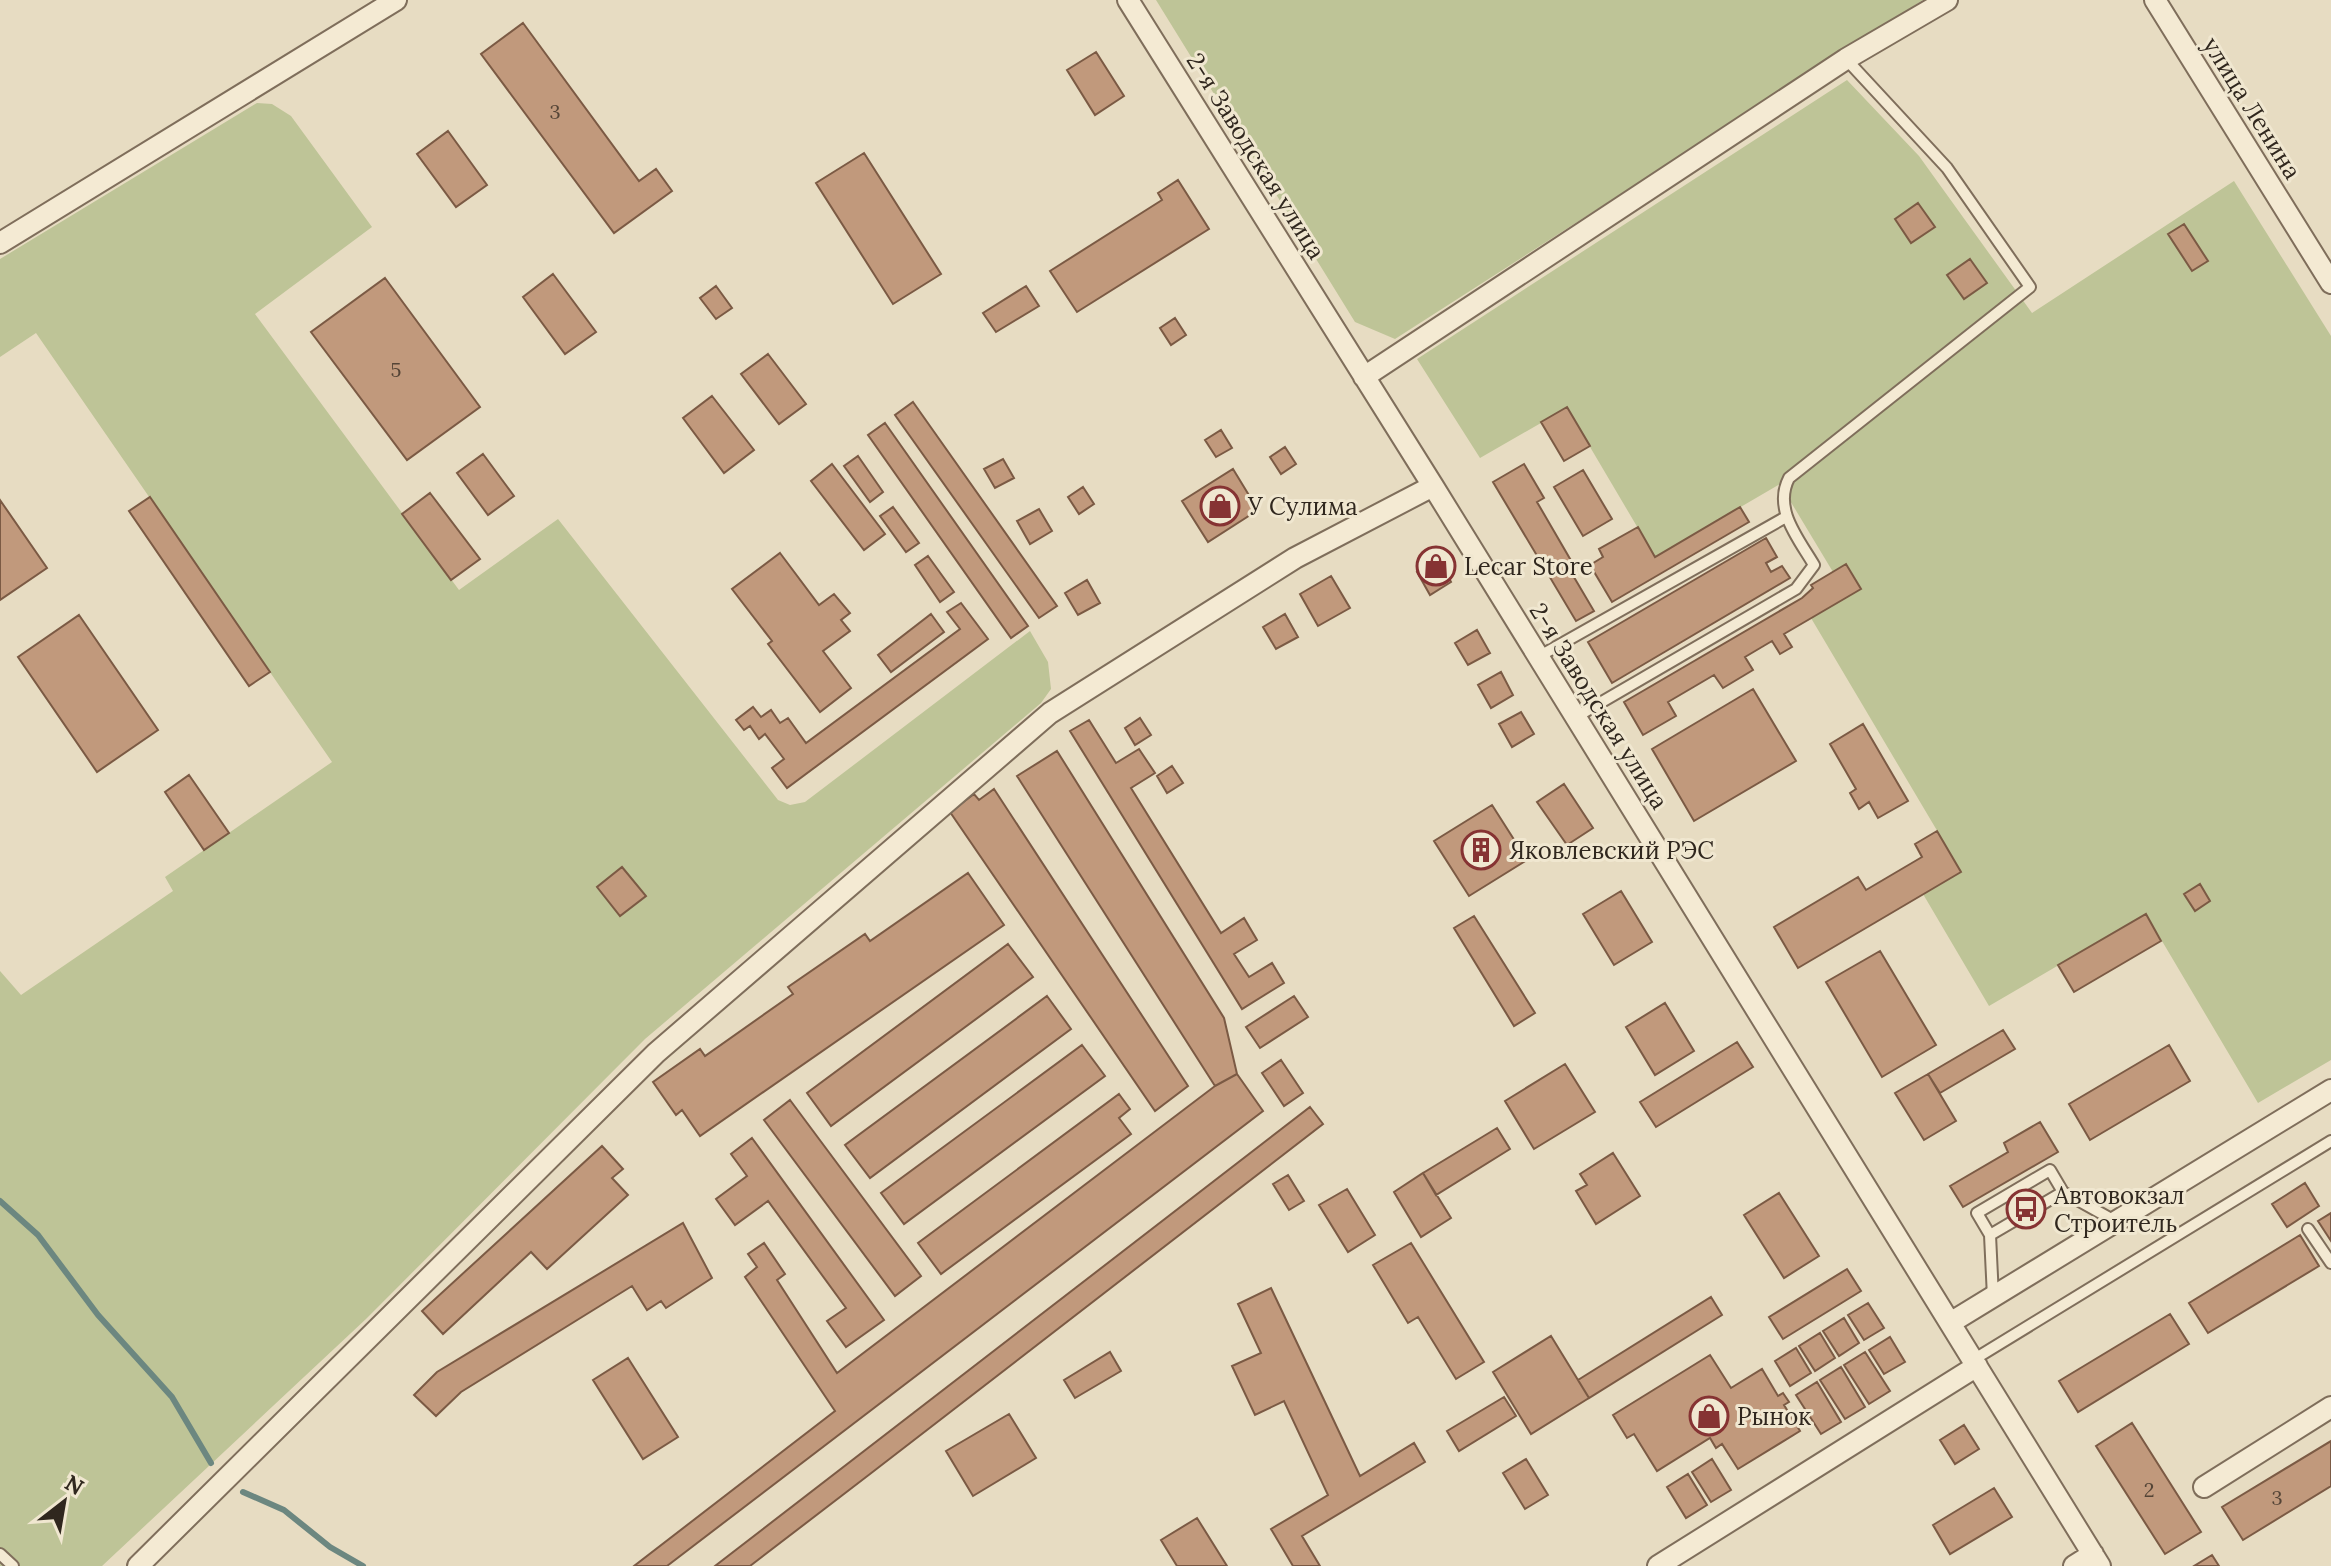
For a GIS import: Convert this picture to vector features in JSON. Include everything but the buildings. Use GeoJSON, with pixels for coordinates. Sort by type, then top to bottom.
{"type":"FeatureCollection","features":[{"type":"Feature","properties":{"kind":"street"},"geometry":{"type":"LineString","coordinates":[[0,243],[396,0]]}},
{"type":"Feature","properties":{"kind":"street","name":"2-я Заводская улица"},"geometry":{"type":"LineString","coordinates":[[1128,0],[1433,486],[2096,1560]]}},
{"type":"Feature","properties":{"kind":"street"},"geometry":{"type":"LineString","coordinates":[[1364,377],[1846,59],[1947,0]]}},
{"type":"Feature","properties":{"kind":"street","name":"улица Ленина"},"geometry":{"type":"LineString","coordinates":[[2155,0],[2331,283]]}},
{"type":"Feature","properties":{"kind":"street"},"geometry":{"type":"LineString","coordinates":[[138,1566],[656,1053],[1050,713],[1295,558],[1433,486]]}},
{"type":"Feature","properties":{"kind":"street"},"geometry":{"type":"LineString","coordinates":[[1950,1323],[2331,1090]]}},
{"type":"Feature","properties":{"kind":"street"},"geometry":{"type":"LineString","coordinates":[[1658,1566],[1975,1363]]}},
{"type":"Feature","properties":{"kind":"street"},"geometry":{"type":"LineString","coordinates":[[2204,1487],[2331,1407]]}},
{"type":"Feature","properties":{"kind":"street"},"geometry":{"type":"LineString","coordinates":[[2074,1566],[2096,1560]]}},
{"type":"Feature","properties":{"kind":"lane"},"geometry":{"type":"LineString","coordinates":[[1576,717],[1796,589],[1814,565],[1786,517],[1782,493],[1789,478],[2030,287],[1947,168],[1846,59]]}},
{"type":"Feature","properties":{"kind":"lane"},"geometry":{"type":"LineString","coordinates":[[1538,657],[1786,517]]}},
{"type":"Feature","properties":{"kind":"lane"},"geometry":{"type":"LineString","coordinates":[[1975,1363],[2331,1141]]}},
{"type":"Feature","properties":{"kind":"lane"},"geometry":{"type":"LineString","coordinates":[[1993,1297],[1990,1235],[1977,1213],[2050,1170],[2063,1192],[2116,1222]]}},
{"type":"Feature","properties":{"kind":"lane"},"geometry":{"type":"LineString","coordinates":[[1990,1235],[2063,1192]]}},
{"type":"Feature","properties":{"kind":"lane"},"geometry":{"type":"LineString","coordinates":[[2308,1229],[2331,1263]]}},
{"type":"Feature","properties":{"kind":"lane"},"geometry":{"type":"LineString","coordinates":[[0,1554],[13,1566]]}},
{"type":"Feature","properties":{"kind":"green space"},"geometry":{"type":"Polygon","coordinates":[[[1156,0],[1923,0],[1395,339],[1355,322],[1156,0]]]}},
{"type":"Feature","properties":{"kind":"green space"},"geometry":{"type":"Polygon","coordinates":[[[1847,80],[1919,156],[2032,313],[2234,181],[2331,336],[2331,1060],[2258,1103],[2146,914],[1989,1006],[1923,894],[1961,871],[1811,618],[1861,588],[1847,564],[1833,572],[1780,484],[1655,557],[1567,408],[1480,458],[1417,359],[1847,80]]]}},
{"type":"Feature","properties":{"kind":"green space"},"geometry":{"type":"Polygon","coordinates":[[[257,103],[272,104],[291,116],[372,227],[255,314],[459,590],[558,519],[778,800],[790,805],[805,802],[1030,631],[1048,662],[1051,689],[1041,703],[645,1039],[366,1319],[102,1566],[0,1566],[0,971],[21,995],[173,891],[165,877],[332,762],[36,333],[0,357],[0,259],[257,103]]]}},
{"type":"Feature","properties":{"kind":"waterway"},"geometry":{"type":"LineString","coordinates":[[0,1201],[38,1235],[98,1315],[172,1397],[211,1463]]}},
{"type":"Feature","properties":{"kind":"waterway"},"geometry":{"type":"LineString","coordinates":[[243,1492],[284,1510],[330,1547],[363,1566]]}},
{"type":"Feature","properties":{"kind":"place","name":"У Сулима"},"geometry":{"type":"Point","coordinates":[1220,506]}},
{"type":"Feature","properties":{"kind":"place","name":"Lecar Store"},"geometry":{"type":"Point","coordinates":[1436,566]}},
{"type":"Feature","properties":{"kind":"place","name":"Яковлевский РЭС"},"geometry":{"type":"Point","coordinates":[1481,850]}},
{"type":"Feature","properties":{"kind":"place","name":"Автовокзал Строитель"},"geometry":{"type":"Point","coordinates":[2026,1209]}},
{"type":"Feature","properties":{"kind":"place","name":"Рынок"},"geometry":{"type":"Point","coordinates":[1709,1416]}}]}
